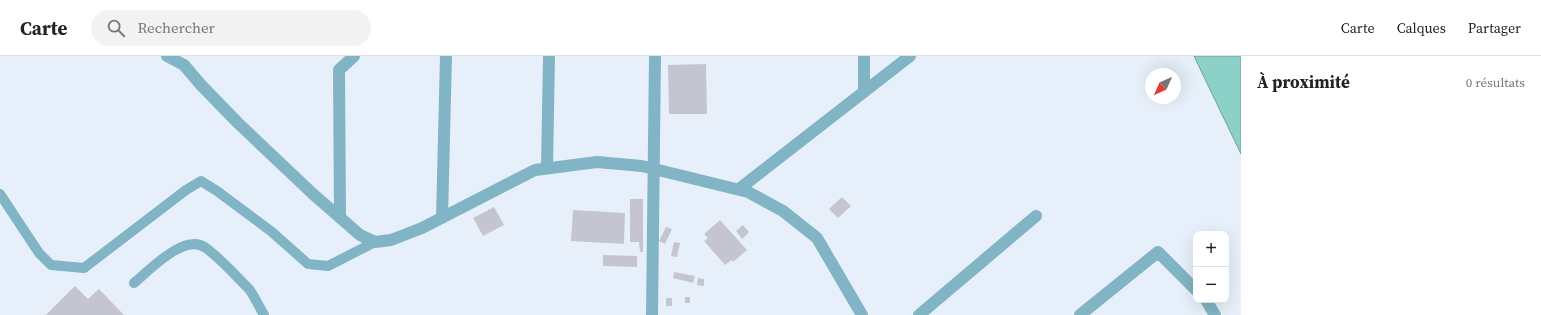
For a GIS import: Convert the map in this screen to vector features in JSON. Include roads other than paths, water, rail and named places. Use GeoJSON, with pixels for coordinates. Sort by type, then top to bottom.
{"type":"FeatureCollection","features":[{"type":"Feature","properties":{"kind":"street"},"geometry":{"type":"LineString","coordinates":[[167,56],[184,65],[238,123],[313,194],[360,235],[375,242],[391,240],[422,228],[535,170],[597,162],[642,166],[740,189],[783,210],[817,238],[862,315]]}},
{"type":"Feature","properties":{"kind":"street"},"geometry":{"type":"LineString","coordinates":[[340,218],[339,70],[354,56]]}},
{"type":"Feature","properties":{"kind":"street"},"geometry":{"type":"LineString","coordinates":[[442,218],[446,56]]}},
{"type":"Feature","properties":{"kind":"street"},"geometry":{"type":"LineString","coordinates":[[547,168],[549,56]]}},
{"type":"Feature","properties":{"kind":"street"},"geometry":{"type":"LineString","coordinates":[[652,315],[655,56]]}},
{"type":"Feature","properties":{"kind":"street"},"geometry":{"type":"LineString","coordinates":[[864,56],[864,92]]}},
{"type":"Feature","properties":{"kind":"street"},"geometry":{"type":"LineString","coordinates":[[740,189],[910,56]]}},
{"type":"Feature","properties":{"kind":"street"},"geometry":{"type":"LineString","coordinates":[[919,315],[1036,216]]}},
{"type":"Feature","properties":{"kind":"street"},"geometry":{"type":"LineString","coordinates":[[1080,315],[1158,252],[1193,287]]}},
{"type":"Feature","properties":{"kind":"street"},"geometry":{"type":"LineString","coordinates":[[1208,303],[1215,315]]}},
{"type":"Feature","properties":{"kind":"lane"},"geometry":{"type":"LineString","coordinates":[[0,194],[40,253],[51,265],[84,268],[186,190],[201,181],[217,191],[272,232],[308,264],[328,266],[375,242]]}},
{"type":"Feature","properties":{"kind":"lane"},"geometry":{"type":"LineString","coordinates":[[134,283],[173,251],[184,245],[195,243],[206,247],[249,289],[264,315]]}}]}
